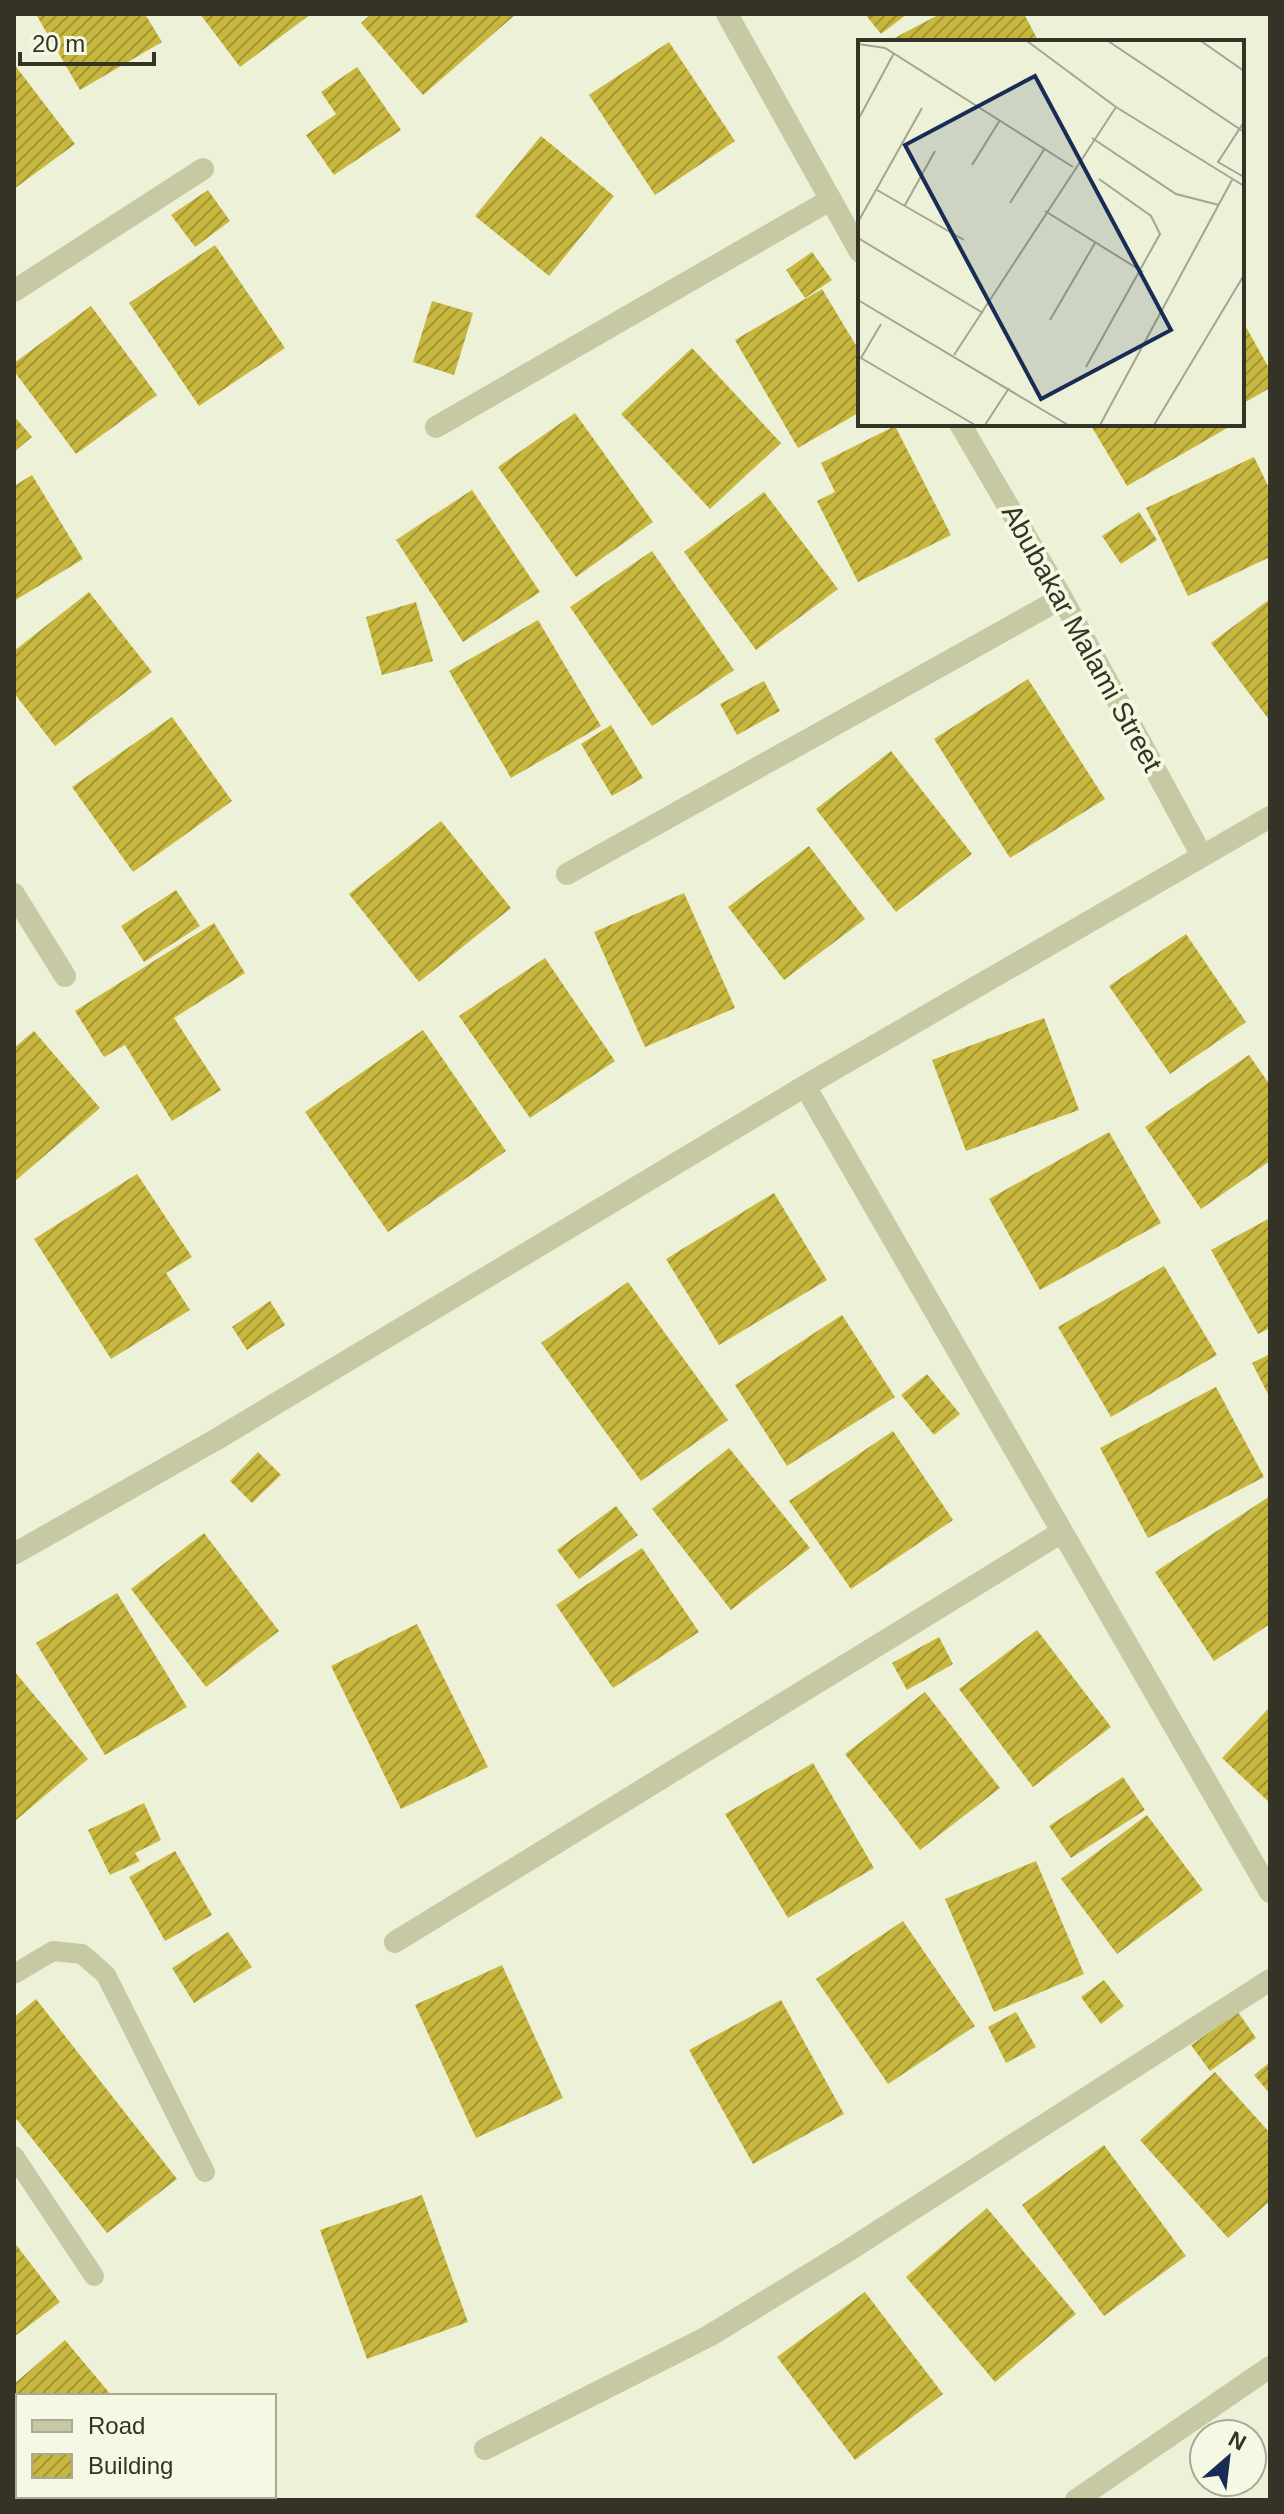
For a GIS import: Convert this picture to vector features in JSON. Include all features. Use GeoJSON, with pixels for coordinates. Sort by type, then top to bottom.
{"type":"FeatureCollection","features":[{"type":"Feature","properties":{"kind":"street"},"geometry":{"type":"LineString","coordinates":[[727,14],[858,249]]}},
{"type":"Feature","properties":{"kind":"street"},"geometry":{"type":"LineString","coordinates":[[14,291],[203,169]]}},
{"type":"Feature","properties":{"kind":"street"},"geometry":{"type":"LineString","coordinates":[[436,427],[830,200]]}},
{"type":"Feature","properties":{"kind":"street","name":"Abubakar Malami Street"},"geometry":{"type":"LineString","coordinates":[[961,426],[1062,598],[1201,854]]}},
{"type":"Feature","properties":{"kind":"street"},"geometry":{"type":"LineString","coordinates":[[567,874],[1062,598]]}},
{"type":"Feature","properties":{"kind":"street"},"geometry":{"type":"LineString","coordinates":[[14,1554],[217,1439],[805,1086],[1201,854],[1270,817]]}},
{"type":"Feature","properties":{"kind":"street"},"geometry":{"type":"LineString","coordinates":[[14,894],[65,976]]}},
{"type":"Feature","properties":{"kind":"street"},"geometry":{"type":"LineString","coordinates":[[805,1086],[1270,1892]]}},
{"type":"Feature","properties":{"kind":"street"},"geometry":{"type":"LineString","coordinates":[[395,1942],[1062,1532]]}},
{"type":"Feature","properties":{"kind":"street"},"geometry":{"type":"LineString","coordinates":[[485,2449],[709,2336],[1270,1980]]}},
{"type":"Feature","properties":{"kind":"street"},"geometry":{"type":"LineString","coordinates":[[1076,2500],[1270,2367]]}},
{"type":"Feature","properties":{"kind":"lane"},"geometry":{"type":"LineString","coordinates":[[14,1974],[53,1951],[82,1954],[106,1975],[205,2172]]}},
{"type":"Feature","properties":{"kind":"lane"},"geometry":{"type":"LineString","coordinates":[[14,2156],[94,2276]]}},
{"type":"Feature","properties":{"kind":"building"},"geometry":{"type":"Polygon","coordinates":[[[145,14],[162,42],[80,90],[37,16],[145,14]]]}},
{"type":"Feature","properties":{"kind":"building"},"geometry":{"type":"Polygon","coordinates":[[[200,14],[311,14],[240,67],[200,14]]]}},
{"type":"Feature","properties":{"kind":"building"},"geometry":{"type":"Polygon","coordinates":[[[371,14],[516,14],[423,95],[361,23],[371,14]]]}},
{"type":"Feature","properties":{"kind":"building"},"geometry":{"type":"Polygon","coordinates":[[[865,14],[907,14],[881,34],[865,14]]]}},
{"type":"Feature","properties":{"kind":"building"},"geometry":{"type":"Polygon","coordinates":[[[940,14],[1024,14],[1038,40],[891,40],[940,14]]]}},
{"type":"Feature","properties":{"kind":"building"},"geometry":{"type":"Polygon","coordinates":[[[669,42],[735,141],[655,195],[589,95],[669,42]]]}},
{"type":"Feature","properties":{"kind":"building"},"geometry":{"type":"Polygon","coordinates":[[[14,64],[75,144],[14,189],[14,64]]]}},
{"type":"Feature","properties":{"kind":"building"},"geometry":{"type":"Polygon","coordinates":[[[357,67],[401,130],[334,175],[306,135],[336,114],[321,92],[357,67]]]}},
{"type":"Feature","properties":{"kind":"building"},"geometry":{"type":"Polygon","coordinates":[[[541,136],[614,196],[549,276],[475,216],[541,136]]]}},
{"type":"Feature","properties":{"kind":"building"},"geometry":{"type":"Polygon","coordinates":[[[208,190],[230,221],[195,247],[171,215],[208,190]]]}},
{"type":"Feature","properties":{"kind":"building"},"geometry":{"type":"Polygon","coordinates":[[[215,245],[285,348],[199,406],[129,303],[215,245]]]}},
{"type":"Feature","properties":{"kind":"building"},"geometry":{"type":"Polygon","coordinates":[[[812,252],[832,280],[805,298],[786,270],[812,252]]]}},
{"type":"Feature","properties":{"kind":"building"},"geometry":{"type":"Polygon","coordinates":[[[822,289],[858,349],[858,413],[798,448],[735,340],[822,289]]]}},
{"type":"Feature","properties":{"kind":"building"},"geometry":{"type":"Polygon","coordinates":[[[432,301],[473,313],[454,375],[413,362],[432,301]]]}},
{"type":"Feature","properties":{"kind":"building"},"geometry":{"type":"Polygon","coordinates":[[[91,306],[157,395],[76,454],[14,371],[14,363],[91,306]]]}},
{"type":"Feature","properties":{"kind":"building"},"geometry":{"type":"Polygon","coordinates":[[[1244,328],[1270,370],[1270,388],[1244,403],[1244,328]]]}},
{"type":"Feature","properties":{"kind":"building"},"geometry":{"type":"Polygon","coordinates":[[[692,348],[781,443],[710,509],[621,414],[692,348]]]}},
{"type":"Feature","properties":{"kind":"building"},"geometry":{"type":"Polygon","coordinates":[[[575,413],[653,522],[576,577],[498,467],[575,413]]]}},
{"type":"Feature","properties":{"kind":"building"},"geometry":{"type":"Polygon","coordinates":[[[14,416],[32,437],[14,452],[14,416]]]}},
{"type":"Feature","properties":{"kind":"building"},"geometry":{"type":"Polygon","coordinates":[[[895,426],[951,535],[858,582],[817,501],[835,492],[821,463],[895,426]]]}},
{"type":"Feature","properties":{"kind":"building"},"geometry":{"type":"Polygon","coordinates":[[[1091,426],[1231,426],[1127,486],[1091,426]]]}},
{"type":"Feature","properties":{"kind":"building"},"geometry":{"type":"Polygon","coordinates":[[[1254,457],[1270,490],[1270,557],[1188,596],[1146,508],[1254,457]]]}},
{"type":"Feature","properties":{"kind":"building"},"geometry":{"type":"Polygon","coordinates":[[[32,475],[83,559],[14,601],[14,486],[32,475]]]}},
{"type":"Feature","properties":{"kind":"building"},"geometry":{"type":"Polygon","coordinates":[[[472,490],[540,592],[463,642],[396,540],[472,490]]]}},
{"type":"Feature","properties":{"kind":"building"},"geometry":{"type":"Polygon","coordinates":[[[764,492],[838,589],[756,650],[684,552],[764,492]]]}},
{"type":"Feature","properties":{"kind":"building"},"geometry":{"type":"Polygon","coordinates":[[[1139,512],[1157,540],[1121,564],[1102,536],[1139,512]]]}},
{"type":"Feature","properties":{"kind":"building"},"geometry":{"type":"Polygon","coordinates":[[[652,551],[734,670],[652,726],[570,607],[652,551]]]}},
{"type":"Feature","properties":{"kind":"building"},"geometry":{"type":"Polygon","coordinates":[[[89,592],[152,672],[55,746],[14,693],[14,651],[89,592]]]}},
{"type":"Feature","properties":{"kind":"building"},"geometry":{"type":"Polygon","coordinates":[[[1270,599],[1270,721],[1211,643],[1270,599]]]}},
{"type":"Feature","properties":{"kind":"building"},"geometry":{"type":"Polygon","coordinates":[[[416,602],[433,661],[382,675],[366,617],[416,602]]]}},
{"type":"Feature","properties":{"kind":"building"},"geometry":{"type":"Polygon","coordinates":[[[538,620],[601,726],[511,778],[449,671],[538,620]]]}},
{"type":"Feature","properties":{"kind":"building"},"geometry":{"type":"Polygon","coordinates":[[[1028,679],[1105,799],[1010,858],[934,739],[1028,679]]]}},
{"type":"Feature","properties":{"kind":"building"},"geometry":{"type":"Polygon","coordinates":[[[764,681],[780,711],[737,735],[720,704],[764,681]]]}},
{"type":"Feature","properties":{"kind":"building"},"geometry":{"type":"Polygon","coordinates":[[[172,717],[232,801],[133,872],[72,787],[172,717]]]}},
{"type":"Feature","properties":{"kind":"building"},"geometry":{"type":"Polygon","coordinates":[[[611,725],[643,778],[612,796],[581,744],[611,725]]]}},
{"type":"Feature","properties":{"kind":"building"},"geometry":{"type":"Polygon","coordinates":[[[891,751],[972,854],[896,912],[816,809],[891,751]]]}},
{"type":"Feature","properties":{"kind":"building"},"geometry":{"type":"Polygon","coordinates":[[[441,821],[511,908],[419,982],[349,894],[441,821]]]}},
{"type":"Feature","properties":{"kind":"building"},"geometry":{"type":"Polygon","coordinates":[[[809,846],[865,919],[784,980],[728,907],[809,846]]]}},
{"type":"Feature","properties":{"kind":"building"},"geometry":{"type":"Polygon","coordinates":[[[176,890],[200,926],[144,962],[121,926],[176,890]]]}},
{"type":"Feature","properties":{"kind":"building"},"geometry":{"type":"Polygon","coordinates":[[[684,893],[735,1008],[645,1047],[594,932],[684,893]]]}},
{"type":"Feature","properties":{"kind":"building"},"geometry":{"type":"Polygon","coordinates":[[[214,923],[245,973],[174,1018],[221,1090],[172,1121],[125,1045],[104,1057],[75,1011],[214,923]]]}},
{"type":"Feature","properties":{"kind":"building"},"geometry":{"type":"Polygon","coordinates":[[[1186,934],[1246,1022],[1170,1074],[1109,986],[1186,934]]]}},
{"type":"Feature","properties":{"kind":"building"},"geometry":{"type":"Polygon","coordinates":[[[545,958],[615,1061],[530,1118],[459,1016],[545,958]]]}},
{"type":"Feature","properties":{"kind":"building"},"geometry":{"type":"Polygon","coordinates":[[[1044,1018],[1079,1110],[966,1151],[932,1060],[1044,1018]]]}},
{"type":"Feature","properties":{"kind":"building"},"geometry":{"type":"Polygon","coordinates":[[[423,1030],[506,1151],[388,1232],[305,1112],[423,1030]]]}},
{"type":"Feature","properties":{"kind":"building"},"geometry":{"type":"Polygon","coordinates":[[[34,1031],[100,1108],[14,1182],[14,1048],[34,1031]]]}},
{"type":"Feature","properties":{"kind":"building"},"geometry":{"type":"Polygon","coordinates":[[[1249,1055],[1270,1085],[1270,1161],[1201,1209],[1145,1127],[1249,1055]]]}},
{"type":"Feature","properties":{"kind":"building"},"geometry":{"type":"Polygon","coordinates":[[[1109,1132],[1161,1223],[1040,1290],[989,1199],[1109,1132]]]}},
{"type":"Feature","properties":{"kind":"building"},"geometry":{"type":"Polygon","coordinates":[[[137,1174],[192,1257],[166,1273],[190,1310],[111,1359],[34,1239],[137,1174]]]}},
{"type":"Feature","properties":{"kind":"building"},"geometry":{"type":"Polygon","coordinates":[[[774,1193],[827,1280],[719,1345],[666,1259],[774,1193]]]}},
{"type":"Feature","properties":{"kind":"building"},"geometry":{"type":"Polygon","coordinates":[[[1270,1218],[1270,1328],[1258,1334],[1211,1250],[1270,1218]]]}},
{"type":"Feature","properties":{"kind":"building"},"geometry":{"type":"Polygon","coordinates":[[[1164,1266],[1217,1355],[1111,1417],[1058,1327],[1164,1266]]]}},
{"type":"Feature","properties":{"kind":"building"},"geometry":{"type":"Polygon","coordinates":[[[628,1282],[728,1420],[641,1481],[541,1343],[628,1282]]]}},
{"type":"Feature","properties":{"kind":"building"},"geometry":{"type":"Polygon","coordinates":[[[270,1301],[285,1325],[247,1350],[232,1327],[270,1301]]]}},
{"type":"Feature","properties":{"kind":"building"},"geometry":{"type":"Polygon","coordinates":[[[842,1315],[895,1397],[787,1466],[735,1385],[842,1315]]]}},
{"type":"Feature","properties":{"kind":"building"},"geometry":{"type":"Polygon","coordinates":[[[1270,1354],[1270,1398],[1252,1363],[1270,1354]]]}},
{"type":"Feature","properties":{"kind":"building"},"geometry":{"type":"Polygon","coordinates":[[[927,1374],[960,1414],[934,1435],[901,1395],[927,1374]]]}},
{"type":"Feature","properties":{"kind":"building"},"geometry":{"type":"Polygon","coordinates":[[[1216,1387],[1264,1477],[1148,1538],[1100,1448],[1216,1387]]]}},
{"type":"Feature","properties":{"kind":"building"},"geometry":{"type":"Polygon","coordinates":[[[893,1431],[953,1520],[851,1589],[789,1501],[893,1431]]]}},
{"type":"Feature","properties":{"kind":"building"},"geometry":{"type":"Polygon","coordinates":[[[729,1448],[810,1548],[731,1610],[652,1509],[729,1448]]]}},
{"type":"Feature","properties":{"kind":"building"},"geometry":{"type":"Polygon","coordinates":[[[258,1452],[281,1475],[252,1503],[230,1481],[258,1452]]]}},
{"type":"Feature","properties":{"kind":"building"},"geometry":{"type":"Polygon","coordinates":[[[1270,1496],[1270,1624],[1214,1661],[1155,1572],[1270,1496]]]}},
{"type":"Feature","properties":{"kind":"building"},"geometry":{"type":"Polygon","coordinates":[[[616,1506],[638,1535],[579,1579],[557,1550],[616,1506]]]}},
{"type":"Feature","properties":{"kind":"building"},"geometry":{"type":"Polygon","coordinates":[[[204,1533],[279,1631],[206,1687],[131,1589],[204,1533]]]}},
{"type":"Feature","properties":{"kind":"building"},"geometry":{"type":"Polygon","coordinates":[[[642,1548],[699,1632],[613,1688],[556,1605],[642,1548]]]}},
{"type":"Feature","properties":{"kind":"building"},"geometry":{"type":"Polygon","coordinates":[[[117,1593],[187,1707],[105,1755],[36,1643],[117,1593]]]}},
{"type":"Feature","properties":{"kind":"building"},"geometry":{"type":"Polygon","coordinates":[[[417,1624],[488,1767],[401,1809],[331,1666],[417,1624]]]}},
{"type":"Feature","properties":{"kind":"building"},"geometry":{"type":"Polygon","coordinates":[[[1037,1630],[1111,1727],[1033,1787],[959,1689],[1037,1630]]]}},
{"type":"Feature","properties":{"kind":"building"},"geometry":{"type":"Polygon","coordinates":[[[939,1637],[953,1664],[907,1690],[892,1663],[939,1637]]]}},
{"type":"Feature","properties":{"kind":"building"},"geometry":{"type":"Polygon","coordinates":[[[14,1671],[88,1759],[15,1821],[14,1819],[14,1671]]]}},
{"type":"Feature","properties":{"kind":"building"},"geometry":{"type":"Polygon","coordinates":[[[925,1692],[1000,1788],[920,1850],[845,1754],[925,1692]]]}},
{"type":"Feature","properties":{"kind":"building"},"geometry":{"type":"Polygon","coordinates":[[[1270,1707],[1270,1803],[1222,1758],[1270,1707]]]}},
{"type":"Feature","properties":{"kind":"building"},"geometry":{"type":"Polygon","coordinates":[[[813,1763],[874,1868],[788,1918],[725,1814],[813,1763]]]}},
{"type":"Feature","properties":{"kind":"building"},"geometry":{"type":"Polygon","coordinates":[[[1123,1777],[1145,1810],[1071,1858],[1049,1826],[1123,1777]]]}},
{"type":"Feature","properties":{"kind":"building"},"geometry":{"type":"Polygon","coordinates":[[[144,1803],[161,1840],[135,1853],[140,1861],[110,1875],[88,1830],[144,1803]]]}},
{"type":"Feature","properties":{"kind":"building"},"geometry":{"type":"Polygon","coordinates":[[[1147,1815],[1203,1890],[1117,1954],[1061,1879],[1147,1815]]]}},
{"type":"Feature","properties":{"kind":"building"},"geometry":{"type":"Polygon","coordinates":[[[175,1851],[212,1915],[165,1941],[129,1877],[175,1851]]]}},
{"type":"Feature","properties":{"kind":"building"},"geometry":{"type":"Polygon","coordinates":[[[1036,1861],[1084,1974],[994,2012],[945,1899],[1036,1861]]]}},
{"type":"Feature","properties":{"kind":"building"},"geometry":{"type":"Polygon","coordinates":[[[903,1921],[975,2026],[888,2084],[816,1979],[903,1921]]]}},
{"type":"Feature","properties":{"kind":"building"},"geometry":{"type":"Polygon","coordinates":[[[228,1932],[252,1967],[194,2003],[172,1968],[228,1932]]]}},
{"type":"Feature","properties":{"kind":"building"},"geometry":{"type":"Polygon","coordinates":[[[502,1965],[563,2098],[476,2138],[415,2005],[502,1965]]]}},
{"type":"Feature","properties":{"kind":"building"},"geometry":{"type":"Polygon","coordinates":[[[1104,1980],[1124,2006],[1101,2024],[1081,1997],[1104,1980]]]}},
{"type":"Feature","properties":{"kind":"building"},"geometry":{"type":"Polygon","coordinates":[[[36,1999],[177,2179],[107,2233],[14,2116],[14,2017],[36,1999]]]}},
{"type":"Feature","properties":{"kind":"building"},"geometry":{"type":"Polygon","coordinates":[[[781,2000],[844,2114],[753,2164],[689,2050],[781,2000]]]}},
{"type":"Feature","properties":{"kind":"building"},"geometry":{"type":"Polygon","coordinates":[[[1016,2012],[1036,2047],[1006,2063],[988,2027],[1016,2012]]]}},
{"type":"Feature","properties":{"kind":"building"},"geometry":{"type":"Polygon","coordinates":[[[1238,2012],[1256,2038],[1210,2071],[1191,2045],[1238,2012]]]}},
{"type":"Feature","properties":{"kind":"building"},"geometry":{"type":"Polygon","coordinates":[[[1270,2062],[1270,2094],[1254,2075],[1270,2062]]]}},
{"type":"Feature","properties":{"kind":"building"},"geometry":{"type":"Polygon","coordinates":[[[1215,2072],[1270,2133],[1270,2201],[1228,2238],[1140,2140],[1215,2072]]]}},
{"type":"Feature","properties":{"kind":"building"},"geometry":{"type":"Polygon","coordinates":[[[1104,2145],[1186,2256],[1104,2316],[1022,2205],[1104,2145]]]}},
{"type":"Feature","properties":{"kind":"building"},"geometry":{"type":"Polygon","coordinates":[[[422,2195],[468,2322],[367,2359],[320,2230],[422,2195]]]}},
{"type":"Feature","properties":{"kind":"building"},"geometry":{"type":"Polygon","coordinates":[[[987,2208],[1076,2314],[995,2382],[906,2277],[987,2208]]]}},
{"type":"Feature","properties":{"kind":"building"},"geometry":{"type":"Polygon","coordinates":[[[14,2242],[60,2302],[14,2337],[14,2242]]]}},
{"type":"Feature","properties":{"kind":"building"},"geometry":{"type":"Polygon","coordinates":[[[865,2292],[943,2394],[855,2460],[777,2357],[865,2292]]]}},
{"type":"Feature","properties":{"kind":"building"},"geometry":{"type":"Polygon","coordinates":[[[65,2340],[110,2394],[16,2394],[16,2476],[14,2384],[65,2340]]]}},
{"type":"Feature","properties":{"kind":"building"},"geometry":{"type":"Polygon","coordinates":[[[166,2498],[167,2500],[84,2500],[166,2498]]]}}]}
